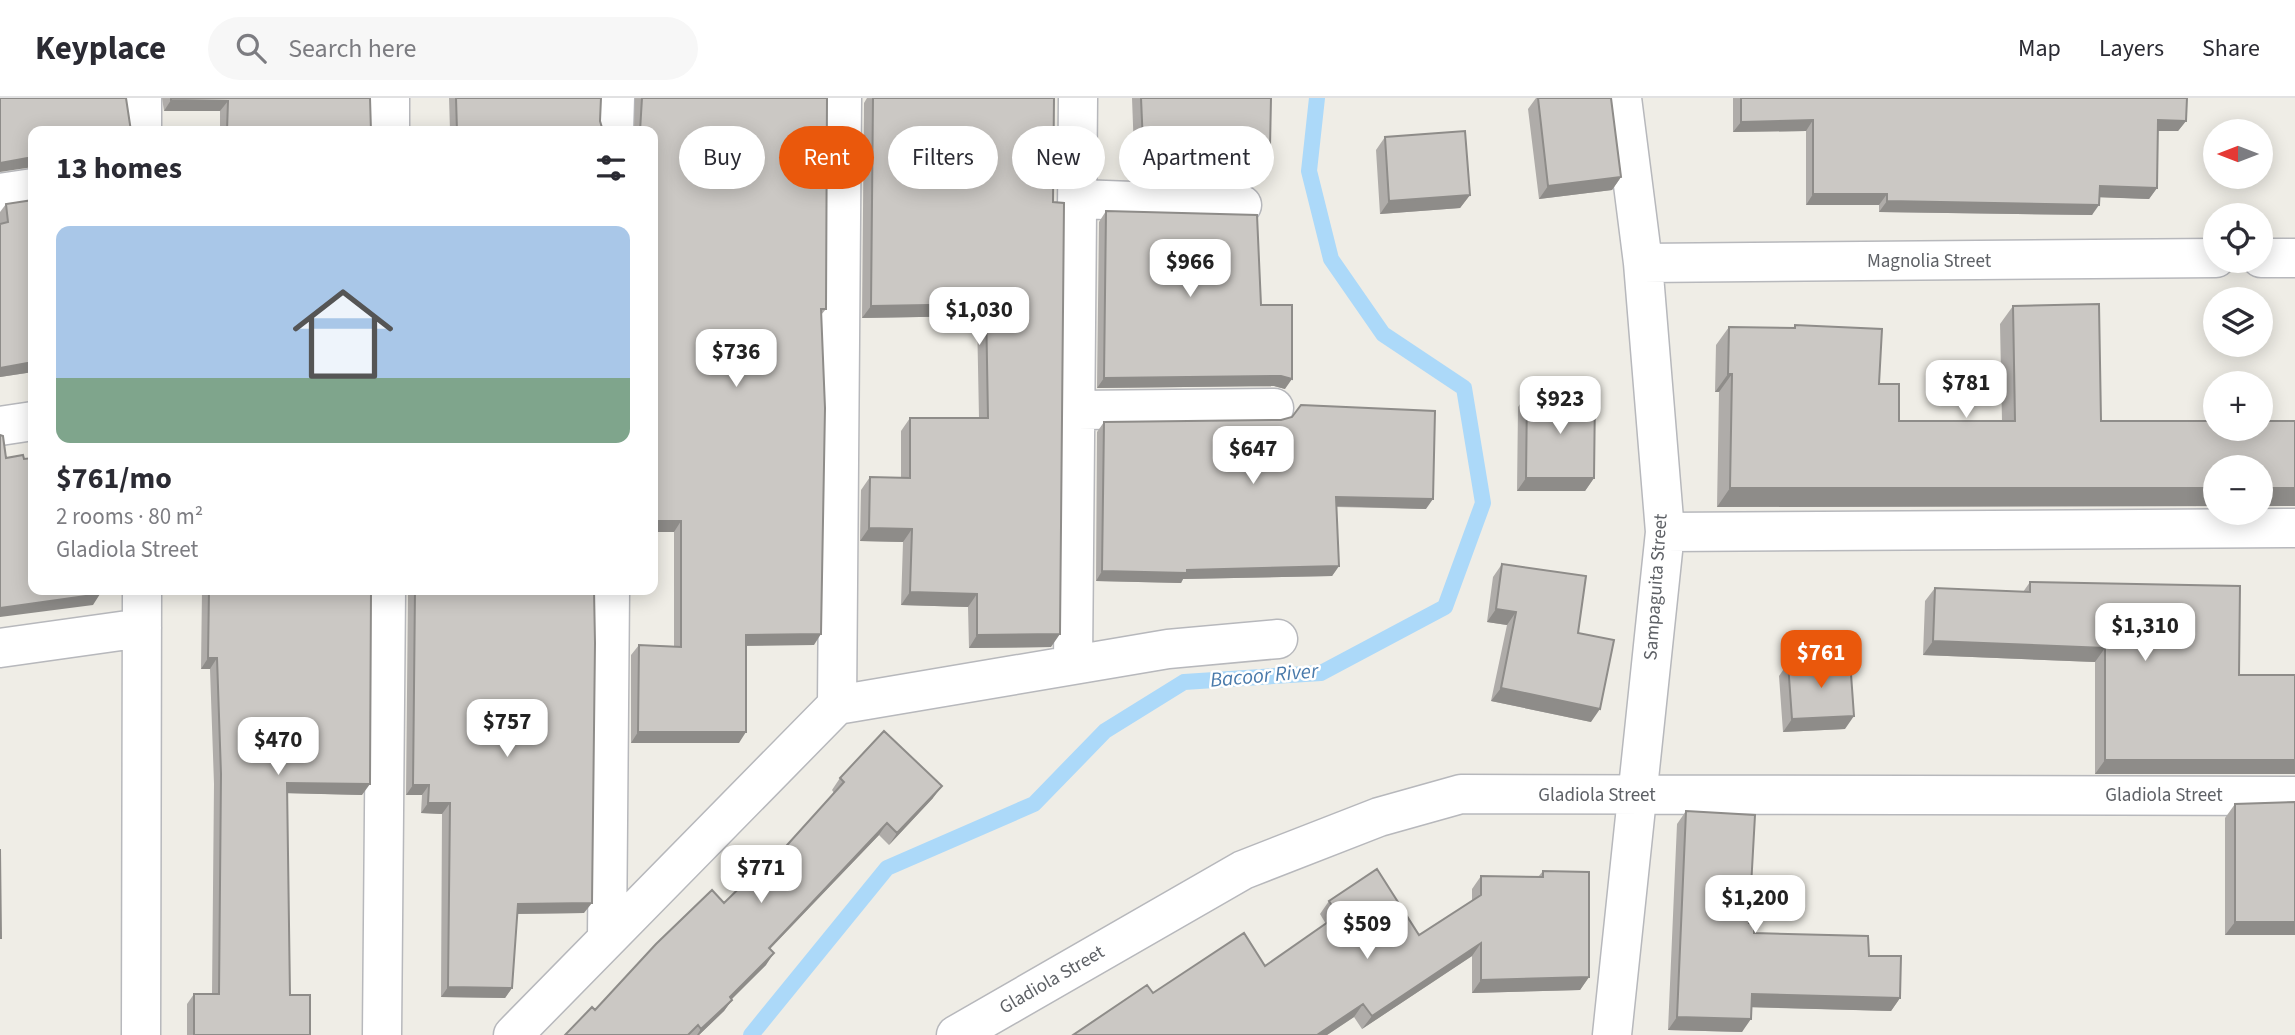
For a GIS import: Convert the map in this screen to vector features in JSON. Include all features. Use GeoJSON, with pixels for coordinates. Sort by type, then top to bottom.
{"type":"FeatureCollection","features":[{"type":"Feature","properties":{"kind":"street"},"geometry":{"type":"LineString","coordinates":[[142,98],[142,126]]}},
{"type":"Feature","properties":{"kind":"street"},"geometry":{"type":"LineString","coordinates":[[390,98],[390,126]]}},
{"type":"Feature","properties":{"kind":"street"},"geometry":{"type":"LineString","coordinates":[[614,126],[615,98]]}},
{"type":"Feature","properties":{"kind":"street"},"geometry":{"type":"LineString","coordinates":[[837,705],[842,98]]}},
{"type":"Feature","properties":{"kind":"street"},"geometry":{"type":"LineString","coordinates":[[1073,664],[1078,98]]}},
{"type":"Feature","properties":{"kind":"street","name":"Sampaguita Street"},"geometry":{"type":"LineString","coordinates":[[1612,1035],[1664,532],[1643,263],[1622,98]]}},
{"type":"Feature","properties":{"kind":"street"},"geometry":{"type":"LineString","coordinates":[[0,193],[28,189]]}},
{"type":"Feature","properties":{"kind":"street"},"geometry":{"type":"LineString","coordinates":[[1078,200],[1242,205]]}},
{"type":"Feature","properties":{"kind":"street","name":"Magnolia Street"},"geometry":{"type":"LineString","coordinates":[[1643,263],[2203,258]]}},
{"type":"Feature","properties":{"kind":"street"},"geometry":{"type":"LineString","coordinates":[[2273,258],[2295,258]]}},
{"type":"Feature","properties":{"kind":"street"},"geometry":{"type":"LineString","coordinates":[[1077,410],[1274,408]]}},
{"type":"Feature","properties":{"kind":"street"},"geometry":{"type":"LineString","coordinates":[[0,426],[28,422]]}},
{"type":"Feature","properties":{"kind":"street"},"geometry":{"type":"LineString","coordinates":[[1664,532],[2295,528]]}},
{"type":"Feature","properties":{"kind":"street"},"geometry":{"type":"LineString","coordinates":[[141,1035],[142,595]]}},
{"type":"Feature","properties":{"kind":"street"},"geometry":{"type":"LineString","coordinates":[[382,1035],[386,595]]}},
{"type":"Feature","properties":{"kind":"street"},"geometry":{"type":"LineString","coordinates":[[607,939],[610,595]]}},
{"type":"Feature","properties":{"kind":"street"},"geometry":{"type":"LineString","coordinates":[[0,648],[142,628]]}},
{"type":"Feature","properties":{"kind":"street"},"geometry":{"type":"LineString","coordinates":[[513,1035],[837,705],[1168,649],[1278,639]]}},
{"type":"Feature","properties":{"kind":"street","name":"Gladiola Street"},"geometry":{"type":"LineString","coordinates":[[956,1035],[1243,870],[1379,817],[1461,794],[2295,796]]}},
{"type":"Feature","properties":{"kind":"building"},"geometry":{"type":"Polygon","coordinates":[[[0,98],[126,98],[130,126],[28,126],[28,158],[0,163],[0,98]]]}},
{"type":"Feature","properties":{"kind":"building"},"geometry":{"type":"Polygon","coordinates":[[[370,98],[371,126],[227,126],[228,101],[171,100],[370,98]]]}},
{"type":"Feature","properties":{"kind":"building"},"geometry":{"type":"Polygon","coordinates":[[[456,98],[601,98],[602,126],[457,126],[456,98]]]}},
{"type":"Feature","properties":{"kind":"building"},"geometry":{"type":"Polygon","coordinates":[[[642,98],[827,98],[827,126],[779,126],[779,189],[827,189],[826,309],[821,309],[825,408],[821,634],[746,635],[746,732],[638,732],[639,645],[681,647],[681,521],[658,521],[658,126],[640,126],[642,98]]]}},
{"type":"Feature","properties":{"kind":"building"},"geometry":{"type":"Polygon","coordinates":[[[873,98],[1054,98],[1054,126],[1012,126],[1012,189],[1053,189],[1053,202],[1064,203],[1060,634],[977,635],[977,594],[910,592],[912,529],[869,528],[870,477],[910,478],[910,418],[988,418],[986,304],[871,306],[873,98]]]}},
{"type":"Feature","properties":{"kind":"building"},"geometry":{"type":"Polygon","coordinates":[[[1141,98],[1271,98],[1270,126],[1142,126],[1141,98]]]}},
{"type":"Feature","properties":{"kind":"building"},"geometry":{"type":"Polygon","coordinates":[[[1538,98],[1611,98],[1621,177],[1548,186],[1538,98]]]}},
{"type":"Feature","properties":{"kind":"building"},"geometry":{"type":"Polygon","coordinates":[[[1741,98],[2187,98],[2186,121],[2158,120],[2157,188],[2100,186],[2099,205],[1887,201],[1887,194],[1813,194],[1813,120],[1741,122],[1741,98]]]}},
{"type":"Feature","properties":{"kind":"building"},"geometry":{"type":"Polygon","coordinates":[[[1465,131],[1470,195],[1389,201],[1385,137],[1465,131]]]}},
{"type":"Feature","properties":{"kind":"building"},"geometry":{"type":"Polygon","coordinates":[[[28,201],[28,363],[0,368],[0,224],[8,222],[6,204],[28,201]]]}},
{"type":"Feature","properties":{"kind":"building"},"geometry":{"type":"Polygon","coordinates":[[[1106,211],[1257,215],[1261,305],[1292,305],[1292,379],[1281,376],[1104,378],[1106,211]]]}},
{"type":"Feature","properties":{"kind":"building"},"geometry":{"type":"Polygon","coordinates":[[[2099,304],[2101,421],[2203,421],[2203,441],[2273,441],[2273,421],[2295,421],[2295,488],[2273,488],[2273,455],[2203,455],[2203,488],[1730,488],[1732,374],[1728,374],[1729,327],[1795,328],[1795,325],[1882,329],[1879,384],[1899,384],[1899,421],[2015,421],[2013,306],[2099,304]]]}},
{"type":"Feature","properties":{"kind":"building"},"geometry":{"type":"Polygon","coordinates":[[[1527,394],[1595,394],[1594,478],[1526,478],[1527,394]]]}},
{"type":"Feature","properties":{"kind":"building"},"geometry":{"type":"Polygon","coordinates":[[[1301,405],[1435,411],[1433,499],[1336,497],[1339,566],[1187,570],[1187,573],[1102,571],[1104,422],[1281,420],[1292,417],[1301,405]]]}},
{"type":"Feature","properties":{"kind":"building"},"geometry":{"type":"Polygon","coordinates":[[[0,435],[3,436],[6,458],[23,455],[24,459],[28,459],[28,595],[93,595],[0,608],[0,435]]]}},
{"type":"Feature","properties":{"kind":"building"},"geometry":{"type":"Polygon","coordinates":[[[1502,564],[1586,576],[1578,633],[1614,640],[1600,709],[1501,688],[1516,612],[1496,609],[1502,564]]]}},
{"type":"Feature","properties":{"kind":"building"},"geometry":{"type":"Polygon","coordinates":[[[2030,582],[2240,586],[2239,675],[2295,675],[2295,760],[2105,760],[2105,648],[1933,641],[1935,588],[2030,592],[2030,582]]]}},
{"type":"Feature","properties":{"kind":"building"},"geometry":{"type":"Polygon","coordinates":[[[209,595],[371,595],[370,784],[287,783],[290,995],[310,995],[310,1035],[194,1035],[194,994],[219,994],[221,774],[217,658],[208,658],[209,595]]]}},
{"type":"Feature","properties":{"kind":"building"},"geometry":{"type":"Polygon","coordinates":[[[415,595],[594,595],[592,903],[518,904],[512,988],[448,987],[450,803],[428,803],[429,785],[413,785],[415,595]]]}},
{"type":"Feature","properties":{"kind":"building"},"geometry":{"type":"Polygon","coordinates":[[[1850,660],[1854,716],[1792,719],[1788,663],[1850,660]]]}},
{"type":"Feature","properties":{"kind":"building"},"geometry":{"type":"Polygon","coordinates":[[[884,731],[942,786],[897,833],[887,823],[769,948],[774,953],[730,997],[732,1000],[701,1029],[698,1025],[688,1035],[565,1035],[592,1007],[595,1010],[656,944],[712,890],[724,903],[767,861],[770,864],[844,782],[840,778],[884,731]]]}},
{"type":"Feature","properties":{"kind":"building"},"geometry":{"type":"Polygon","coordinates":[[[2295,802],[2295,922],[2235,922],[2235,804],[2295,802]]]}},
{"type":"Feature","properties":{"kind":"building"},"geometry":{"type":"Polygon","coordinates":[[[1686,811],[1755,815],[1749,923],[1754,923],[1754,933],[1868,936],[1869,956],[1901,956],[1900,998],[1752,994],[1751,1019],[1677,1017],[1686,811]]]}},
{"type":"Feature","properties":{"kind":"building"},"geometry":{"type":"Polygon","coordinates":[[[0,849],[1,938],[0,938],[0,849]]]}},
{"type":"Feature","properties":{"kind":"building"},"geometry":{"type":"Polygon","coordinates":[[[1377,869],[1419,935],[1481,895],[1481,876],[1543,877],[1543,871],[1589,872],[1589,977],[1481,980],[1481,943],[1372,1016],[1363,1004],[1317,1035],[1073,1035],[1147,985],[1153,993],[1244,933],[1265,966],[1338,915],[1329,901],[1377,869]]]}},
{"type":"Feature","properties":{"kind":"waterway","name":"Bacoor River"},"geometry":{"type":"LineString","coordinates":[[751,1035],[887,868],[1034,804],[1105,731],[1184,682],[1321,673],[1445,607],[1483,503],[1464,388],[1383,334],[1331,259],[1309,171],[1317,98]]}}]}
